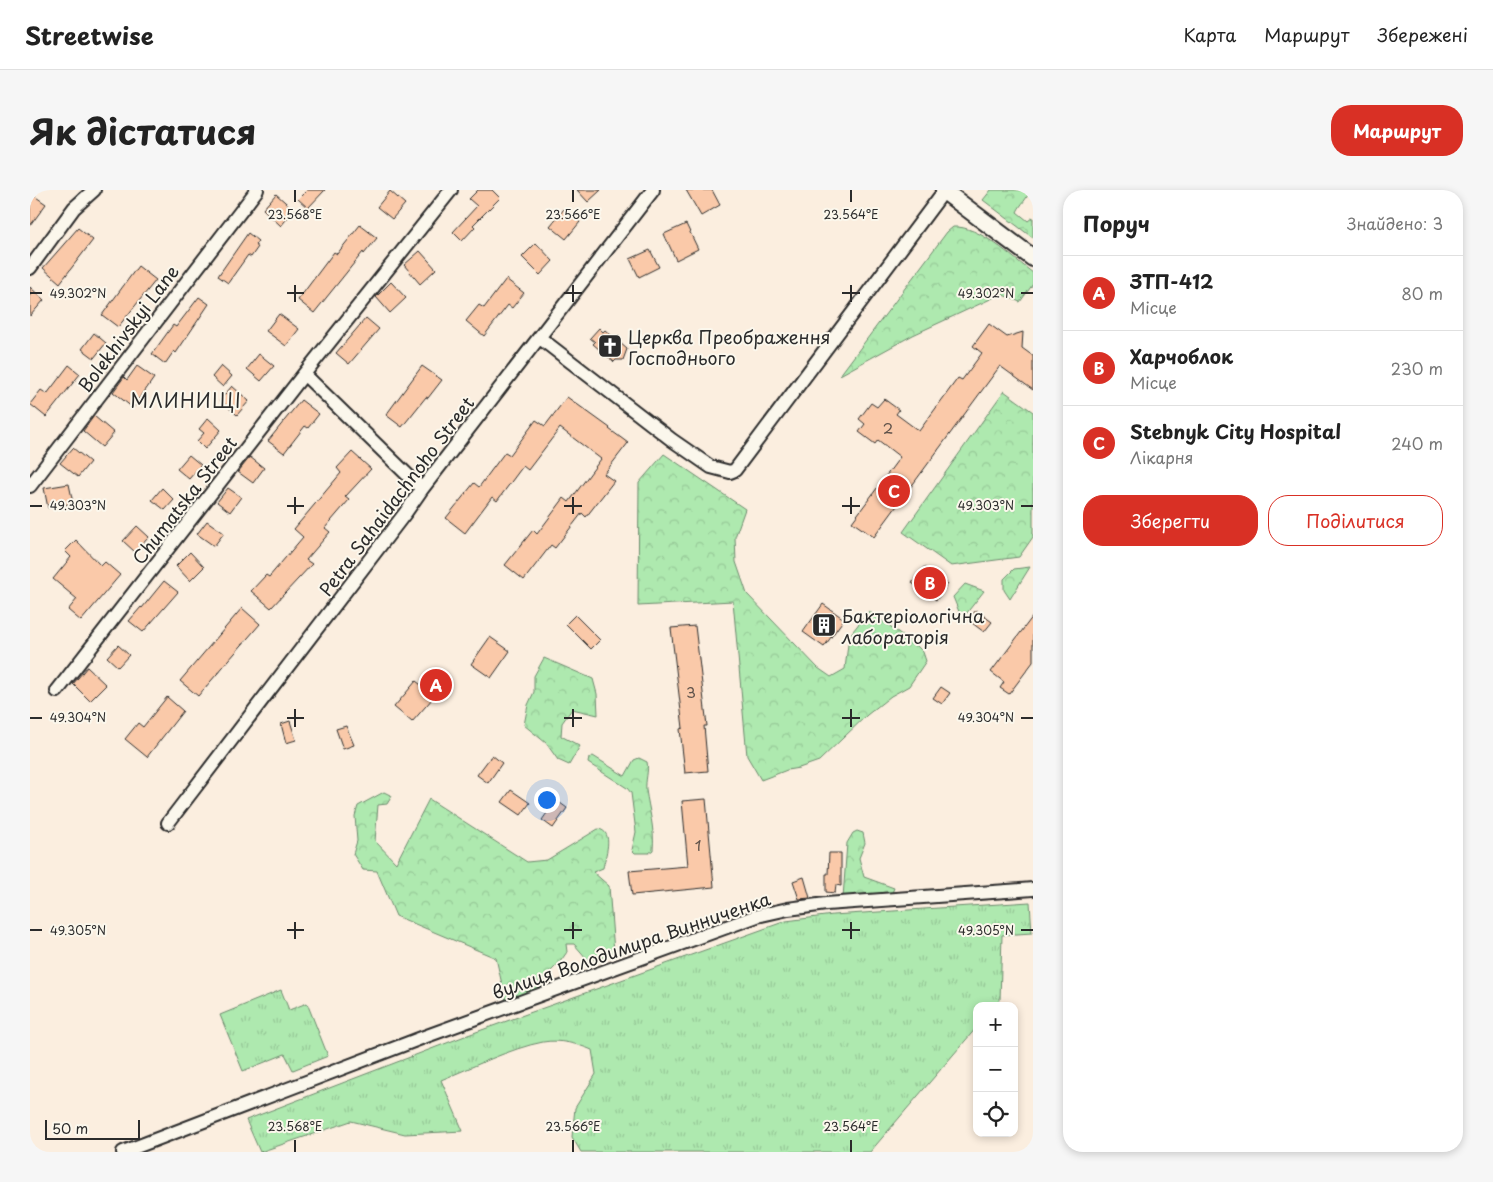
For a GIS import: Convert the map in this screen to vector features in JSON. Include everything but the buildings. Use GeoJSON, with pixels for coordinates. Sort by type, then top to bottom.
{"type":"FeatureCollection","features":[{"type":"Feature","properties":{"kind":"street"},"geometry":{"type":"LineString","coordinates":[[30,268],[74,208],[94,190]]}},
{"type":"Feature","properties":{"kind":"street","name":"Bolekhivskyi Lane"},"geometry":{"type":"LineString","coordinates":[[30,486],[254,190]]}},
{"type":"Feature","properties":{"kind":"street","name":"Chumatska Street"},"geometry":{"type":"LineString","coordinates":[[57,691],[304,374],[451,190]]}},
{"type":"Feature","properties":{"kind":"street","name":"Petra Sahaidachnoho Street"},"geometry":{"type":"LineString","coordinates":[[168,823],[422,489],[653,190]]}},
{"type":"Feature","properties":{"kind":"street"},"geometry":{"type":"LineString","coordinates":[[540,338],[668,437],[712,467],[730,472],[735,470],[945,191],[1033,258]]}},
{"type":"Feature","properties":{"kind":"street"},"geometry":{"type":"LineString","coordinates":[[304,374],[422,489]]}},
{"type":"Feature","properties":{"kind":"street","name":"вулиця Володимира Винниченка"},"geometry":{"type":"LineString","coordinates":[[123,1152],[424,1037],[757,916],[788,909],[826,904],[1033,889]]}},
{"type":"Feature","properties":{"kind":"green space"},"geometry":{"type":"Polygon","coordinates":[[[991,190],[1030,190],[1017,212],[1028,221],[1033,217],[1033,238],[983,200],[991,190]]]}},
{"type":"Feature","properties":{"kind":"green space"},"geometry":{"type":"Polygon","coordinates":[[[953,227],[974,231],[1006,251],[1033,273],[1033,284],[1020,302],[1003,295],[997,296],[913,335],[840,375],[947,232],[953,227]]]}},
{"type":"Feature","properties":{"kind":"green space"},"geometry":{"type":"Polygon","coordinates":[[[1004,391],[1033,412],[1033,537],[1019,557],[951,566],[903,532],[1004,391]]]}},
{"type":"Feature","properties":{"kind":"green space"},"geometry":{"type":"Polygon","coordinates":[[[664,454],[745,509],[735,537],[736,562],[747,594],[818,668],[831,677],[845,669],[849,636],[869,611],[923,652],[926,661],[909,686],[891,696],[867,715],[819,761],[761,780],[747,756],[733,601],[638,606],[639,483],[664,454]]]}},
{"type":"Feature","properties":{"kind":"green space"},"geometry":{"type":"Polygon","coordinates":[[[1030,567],[1010,599],[1004,590],[1004,579],[1014,569],[1030,567]]]}},
{"type":"Feature","properties":{"kind":"green space"},"geometry":{"type":"Polygon","coordinates":[[[965,584],[984,591],[962,619],[953,597],[965,584]]]}},
{"type":"Feature","properties":{"kind":"green space"},"geometry":{"type":"Polygon","coordinates":[[[544,658],[593,679],[597,694],[598,715],[572,709],[562,723],[561,736],[580,746],[569,765],[558,760],[546,743],[524,725],[528,705],[534,692],[534,676],[544,658]]]}},
{"type":"Feature","properties":{"kind":"green space"},"geometry":{"type":"Polygon","coordinates":[[[593,756],[625,776],[634,760],[639,758],[647,762],[646,790],[653,842],[653,850],[649,853],[635,853],[632,850],[636,832],[631,793],[627,788],[588,763],[589,758],[593,756]]]}},
{"type":"Feature","properties":{"kind":"green space"},"geometry":{"type":"Polygon","coordinates":[[[384,792],[392,796],[387,804],[378,805],[375,841],[396,863],[429,799],[527,862],[547,860],[598,829],[603,831],[608,839],[608,845],[603,868],[593,872],[609,886],[614,952],[600,959],[587,959],[574,944],[566,944],[567,952],[544,978],[542,989],[506,1002],[496,958],[396,916],[377,871],[363,870],[353,854],[357,841],[355,816],[358,806],[384,792]]]}},
{"type":"Feature","properties":{"kind":"green space"},"geometry":{"type":"Polygon","coordinates":[[[857,831],[863,833],[865,843],[859,858],[864,877],[894,888],[891,895],[843,898],[847,843],[853,833],[857,831]]]}},
{"type":"Feature","properties":{"kind":"green space"},"geometry":{"type":"Polygon","coordinates":[[[1030,902],[1032,933],[1002,935],[1000,1000],[998,1002],[973,1002],[973,1032],[870,1152],[581,1152],[572,1137],[575,1108],[596,1074],[592,1050],[575,1044],[555,1041],[543,1042],[518,1049],[441,1080],[463,1131],[405,1134],[351,1121],[260,1152],[246,1120],[465,1036],[786,921],[833,915],[1030,902]]]}},
{"type":"Feature","properties":{"kind":"green space"},"geometry":{"type":"Polygon","coordinates":[[[281,990],[289,1010],[307,1003],[328,1056],[293,1070],[285,1054],[243,1071],[220,1015],[281,990]]]}},
{"type":"Feature","properties":{"kind":"place","name":"Церква Преображення Господнього"},"geometry":{"type":"Point","coordinates":[610,346]}},
{"type":"Feature","properties":{"kind":"place","name":"Stebnyk City Hospital"},"geometry":{"type":"Point","coordinates":[894,491]}},
{"type":"Feature","properties":{"kind":"place","name":"Харчоблок"},"geometry":{"type":"Point","coordinates":[930,583]}},
{"type":"Feature","properties":{"kind":"place","name":"Бактеріологічна лабораторія"},"geometry":{"type":"Point","coordinates":[824,625]}},
{"type":"Feature","properties":{"kind":"place","name":"ЗТП-412"},"geometry":{"type":"Point","coordinates":[436,685]}},
{"type":"Feature","properties":{"kind":"district","name":"МЛИНИЩІ"},"geometry":{"type":"Point","coordinates":[186,400]}}]}
